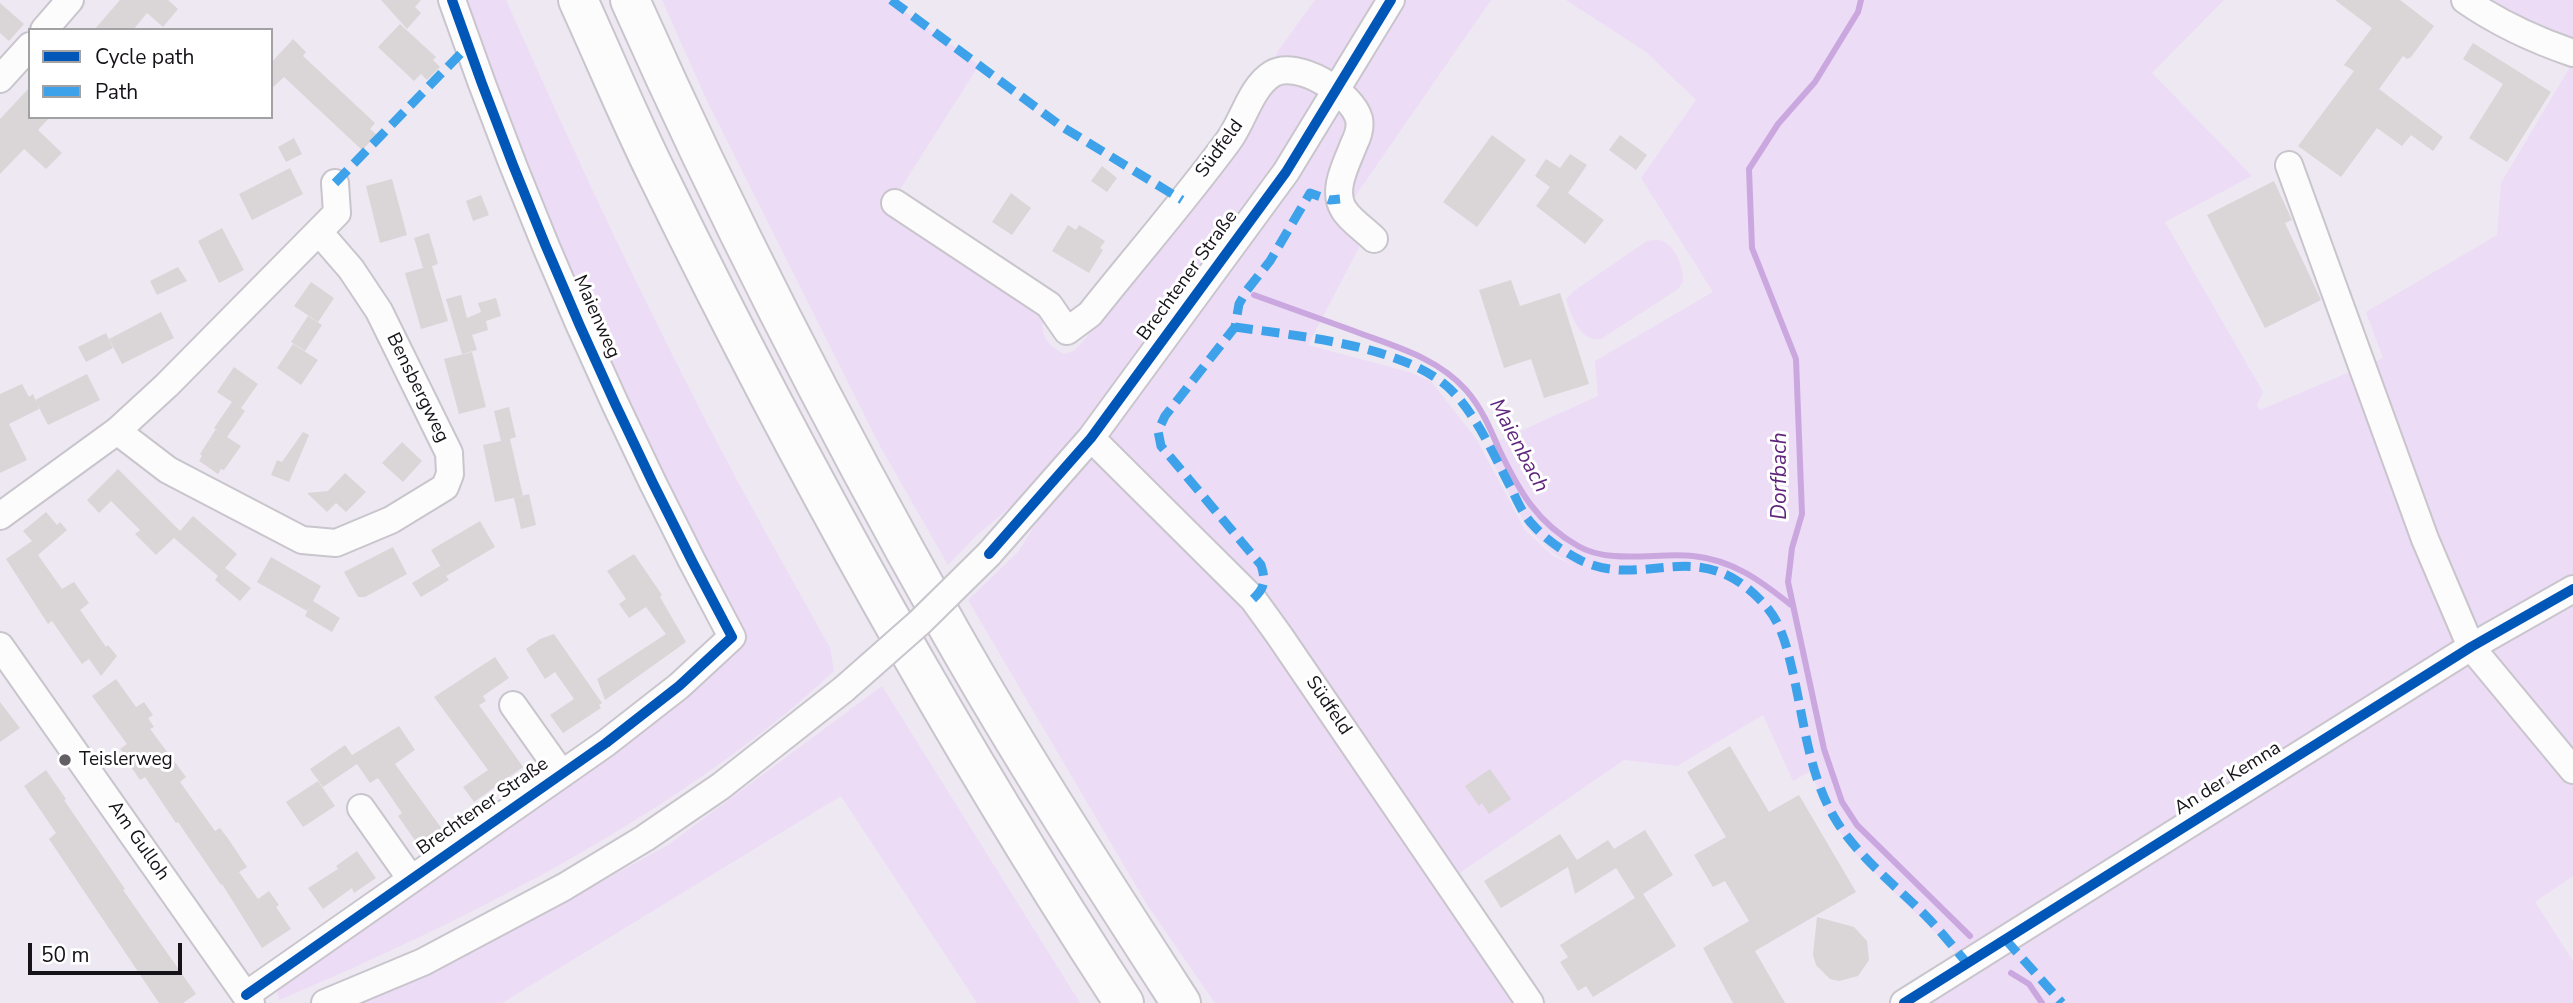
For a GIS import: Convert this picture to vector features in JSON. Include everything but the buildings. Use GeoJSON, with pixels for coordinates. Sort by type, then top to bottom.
{"type":"FeatureCollection","features":[{"type":"Feature","properties":{"kind":"highway"},"geometry":{"type":"LineString","coordinates":[[578,0],[657,176],[811,479],[938,705],[1067,916],[1124,1003]]}},
{"type":"Feature","properties":{"kind":"highway"},"geometry":{"type":"LineString","coordinates":[[631,0],[673,97],[806,366],[951,634],[1181,1003]]}},
{"type":"Feature","properties":{"kind":"street"},"geometry":{"type":"LineString","coordinates":[[46,28],[70,0]]}},
{"type":"Feature","properties":{"kind":"street","name":"Maienweg"},"geometry":{"type":"LineString","coordinates":[[452,0],[573,314],[691,561],[732,637]]}},
{"type":"Feature","properties":{"kind":"street","name":"Brechtener Straße"},"geometry":{"type":"LineString","coordinates":[[325,1003],[423,961],[564,887],[633,845],[721,786],[845,689],[920,622],[989,554],[1091,438],[1286,172],[1391,0]]}},
{"type":"Feature","properties":{"kind":"street"},"geometry":{"type":"LineString","coordinates":[[2465,0],[2506,25],[2573,53]]}},
{"type":"Feature","properties":{"kind":"street"},"geometry":{"type":"LineString","coordinates":[[0,79],[28,48]]}},
{"type":"Feature","properties":{"kind":"street","name":"Südfeld"},"geometry":{"type":"LineString","coordinates":[[895,203],[1049,305],[1067,331],[1090,314],[1231,138],[1261,85],[1273,73],[1288,71],[1313,77],[1337,90]]}},
{"type":"Feature","properties":{"kind":"street"},"geometry":{"type":"LineString","coordinates":[[1337,90],[1351,104],[1359,118],[1360,131],[1339,185],[1340,199],[1343,210],[1374,239]]}},
{"type":"Feature","properties":{"kind":"street"},"geometry":{"type":"LineString","coordinates":[[2289,164],[2426,538],[2471,646],[2573,770]]}},
{"type":"Feature","properties":{"kind":"street"},"geometry":{"type":"LineString","coordinates":[[0,516],[117,431],[167,385],[337,213],[335,183]]}},
{"type":"Feature","properties":{"kind":"street","name":"Bensbergweg"},"geometry":{"type":"LineString","coordinates":[[117,431],[168,470],[302,540],[336,543],[391,520],[445,487],[450,474],[449,453],[379,311],[351,269],[319,232]]}},
{"type":"Feature","properties":{"kind":"street","name":"Südfeld"},"geometry":{"type":"LineString","coordinates":[[1091,438],[1253,600],[1530,1003]]}},
{"type":"Feature","properties":{"kind":"street","name":"An der Kemna"},"geometry":{"type":"LineString","coordinates":[[1904,1003],[2471,646],[2573,589]]}},
{"type":"Feature","properties":{"kind":"street","name":"Brechtener Straße"},"geometry":{"type":"LineString","coordinates":[[248,999],[411,879],[606,743],[678,687],[732,637]]}},
{"type":"Feature","properties":{"kind":"street","name":"Am Gulloh"},"geometry":{"type":"LineString","coordinates":[[0,646],[248,999]]}},
{"type":"Feature","properties":{"kind":"street","name":"Brechtener Straße"},"geometry":{"type":"LineString","coordinates":[[513,705],[562,774]]}},
{"type":"Feature","properties":{"kind":"street","name":"Brechtener Straße"},"geometry":{"type":"LineString","coordinates":[[361,808],[411,879]]}},
{"type":"Feature","properties":{"kind":"shaded area"},"geometry":{"type":"Polygon","coordinates":[[[452,0],[506,0],[646,302],[737,480],[830,648],[834,671],[778,720],[714,768],[595,844],[471,912],[279,1000],[274,974],[732,637],[691,561],[452,0]]]}},
{"type":"Feature","properties":{"kind":"shaded area"},"geometry":{"type":"Polygon","coordinates":[[[662,0],[889,0],[979,65],[890,205],[1046,310],[1044,336],[1064,354],[1074,351],[1085,339],[1261,85],[1278,51],[1315,0],[1491,0],[1340,218],[1364,238],[1308,345],[1409,372],[1431,381],[1477,440],[1525,530],[1553,556],[1574,566],[1553,553],[1527,528],[1485,447],[1598,396],[1595,361],[1713,292],[1641,178],[1696,100],[1646,52],[1566,0],[2224,0],[2152,73],[2252,176],[2165,222],[2263,392],[2257,405],[2260,410],[2383,358],[2366,312],[2497,235],[2501,183],[2573,62],[2573,876],[2535,902],[2573,961],[2573,1003],[1899,1003],[1965,962],[1853,851],[1826,811],[1811,771],[1793,781],[1763,715],[1677,766],[1624,760],[1448,881],[1247,603],[1520,1003],[1215,1003],[1148,906],[968,600],[1018,552],[1089,440],[976,536],[948,565],[880,446],[708,103],[662,0]]]}},
{"type":"Feature","properties":{"kind":"shaded area"},"geometry":{"type":"Polygon","coordinates":[[[2465,0],[2573,0],[2573,53],[2465,0]]]}},
{"type":"Feature","properties":{"kind":"shaded area"},"geometry":{"type":"Polygon","coordinates":[[[1660,240],[1672,249],[1681,265],[1683,282],[1678,289],[1601,339],[1588,337],[1578,327],[1566,299],[1647,241],[1660,240]]]}},
{"type":"Feature","properties":{"kind":"shaded area"},"geometry":{"type":"Polygon","coordinates":[[[882,686],[1080,1003],[977,1003],[841,796],[502,1003],[357,1003],[476,951],[668,845],[882,686]]]}},
{"type":"Feature","properties":{"kind":"waterway","name":"Dorfbach"},"geometry":{"type":"LineString","coordinates":[[1861,0],[1858,12],[1815,82],[1778,124],[1749,169],[1752,248],[1796,359],[1802,514],[1792,548],[1788,582],[1824,749],[1842,802],[1857,825],[1970,936]]}},
{"type":"Feature","properties":{"kind":"waterway","name":"Maienbach"},"geometry":{"type":"LineString","coordinates":[[1254,295],[1399,348],[1442,369],[1466,390],[1481,411],[1514,479],[1531,505],[1551,527],[1578,546],[1605,555],[1680,555],[1707,558],[1734,567],[1791,605]]}},
{"type":"Feature","properties":{"kind":"waterway","name":"Dorfbach"},"geometry":{"type":"LineString","coordinates":[[2011,973],[2029,984],[2042,1003]]}},
{"type":"Feature","properties":{"kind":"marked path"},"geometry":{"type":"LineString","coordinates":[[891,0],[1061,126],[1182,200]]}},
{"type":"Feature","properties":{"kind":"marked path"},"geometry":{"type":"LineString","coordinates":[[335,183],[468,46]]}},
{"type":"Feature","properties":{"kind":"marked path"},"geometry":{"type":"LineString","coordinates":[[1253,599],[1263,584],[1261,565],[1161,446],[1158,431],[1165,416],[1235,327],[1239,304],[1270,261],[1310,193],[1330,200],[1340,199]]}},
{"type":"Feature","properties":{"kind":"marked path"},"geometry":{"type":"LineString","coordinates":[[1235,327],[1348,345],[1377,352],[1429,373],[1449,388],[1468,410],[1529,521],[1549,540],[1580,560],[1604,568],[1627,570],[1695,567],[1717,571],[1741,583],[1765,605],[1780,628],[1791,664],[1813,765],[1834,817],[1864,857],[1931,921],[1967,963]]}},
{"type":"Feature","properties":{"kind":"marked path"},"geometry":{"type":"LineString","coordinates":[[2005,939],[2062,1003]]}},
{"type":"Feature","properties":{"kind":"cycle path"},"geometry":{"type":"LineString","coordinates":[[246,995],[606,743],[679,686],[732,637],[653,482],[579,324],[512,163],[452,0]]}},
{"type":"Feature","properties":{"kind":"cycle path"},"geometry":{"type":"LineString","coordinates":[[989,554],[1091,438],[1286,172],[1391,0]]}},
{"type":"Feature","properties":{"kind":"cycle path"},"geometry":{"type":"LineString","coordinates":[[1904,1003],[2471,647],[2573,589]]}},
{"type":"Feature","properties":{"kind":"place","name":"Teislerweg"},"geometry":{"type":"Point","coordinates":[65,760]}}]}
